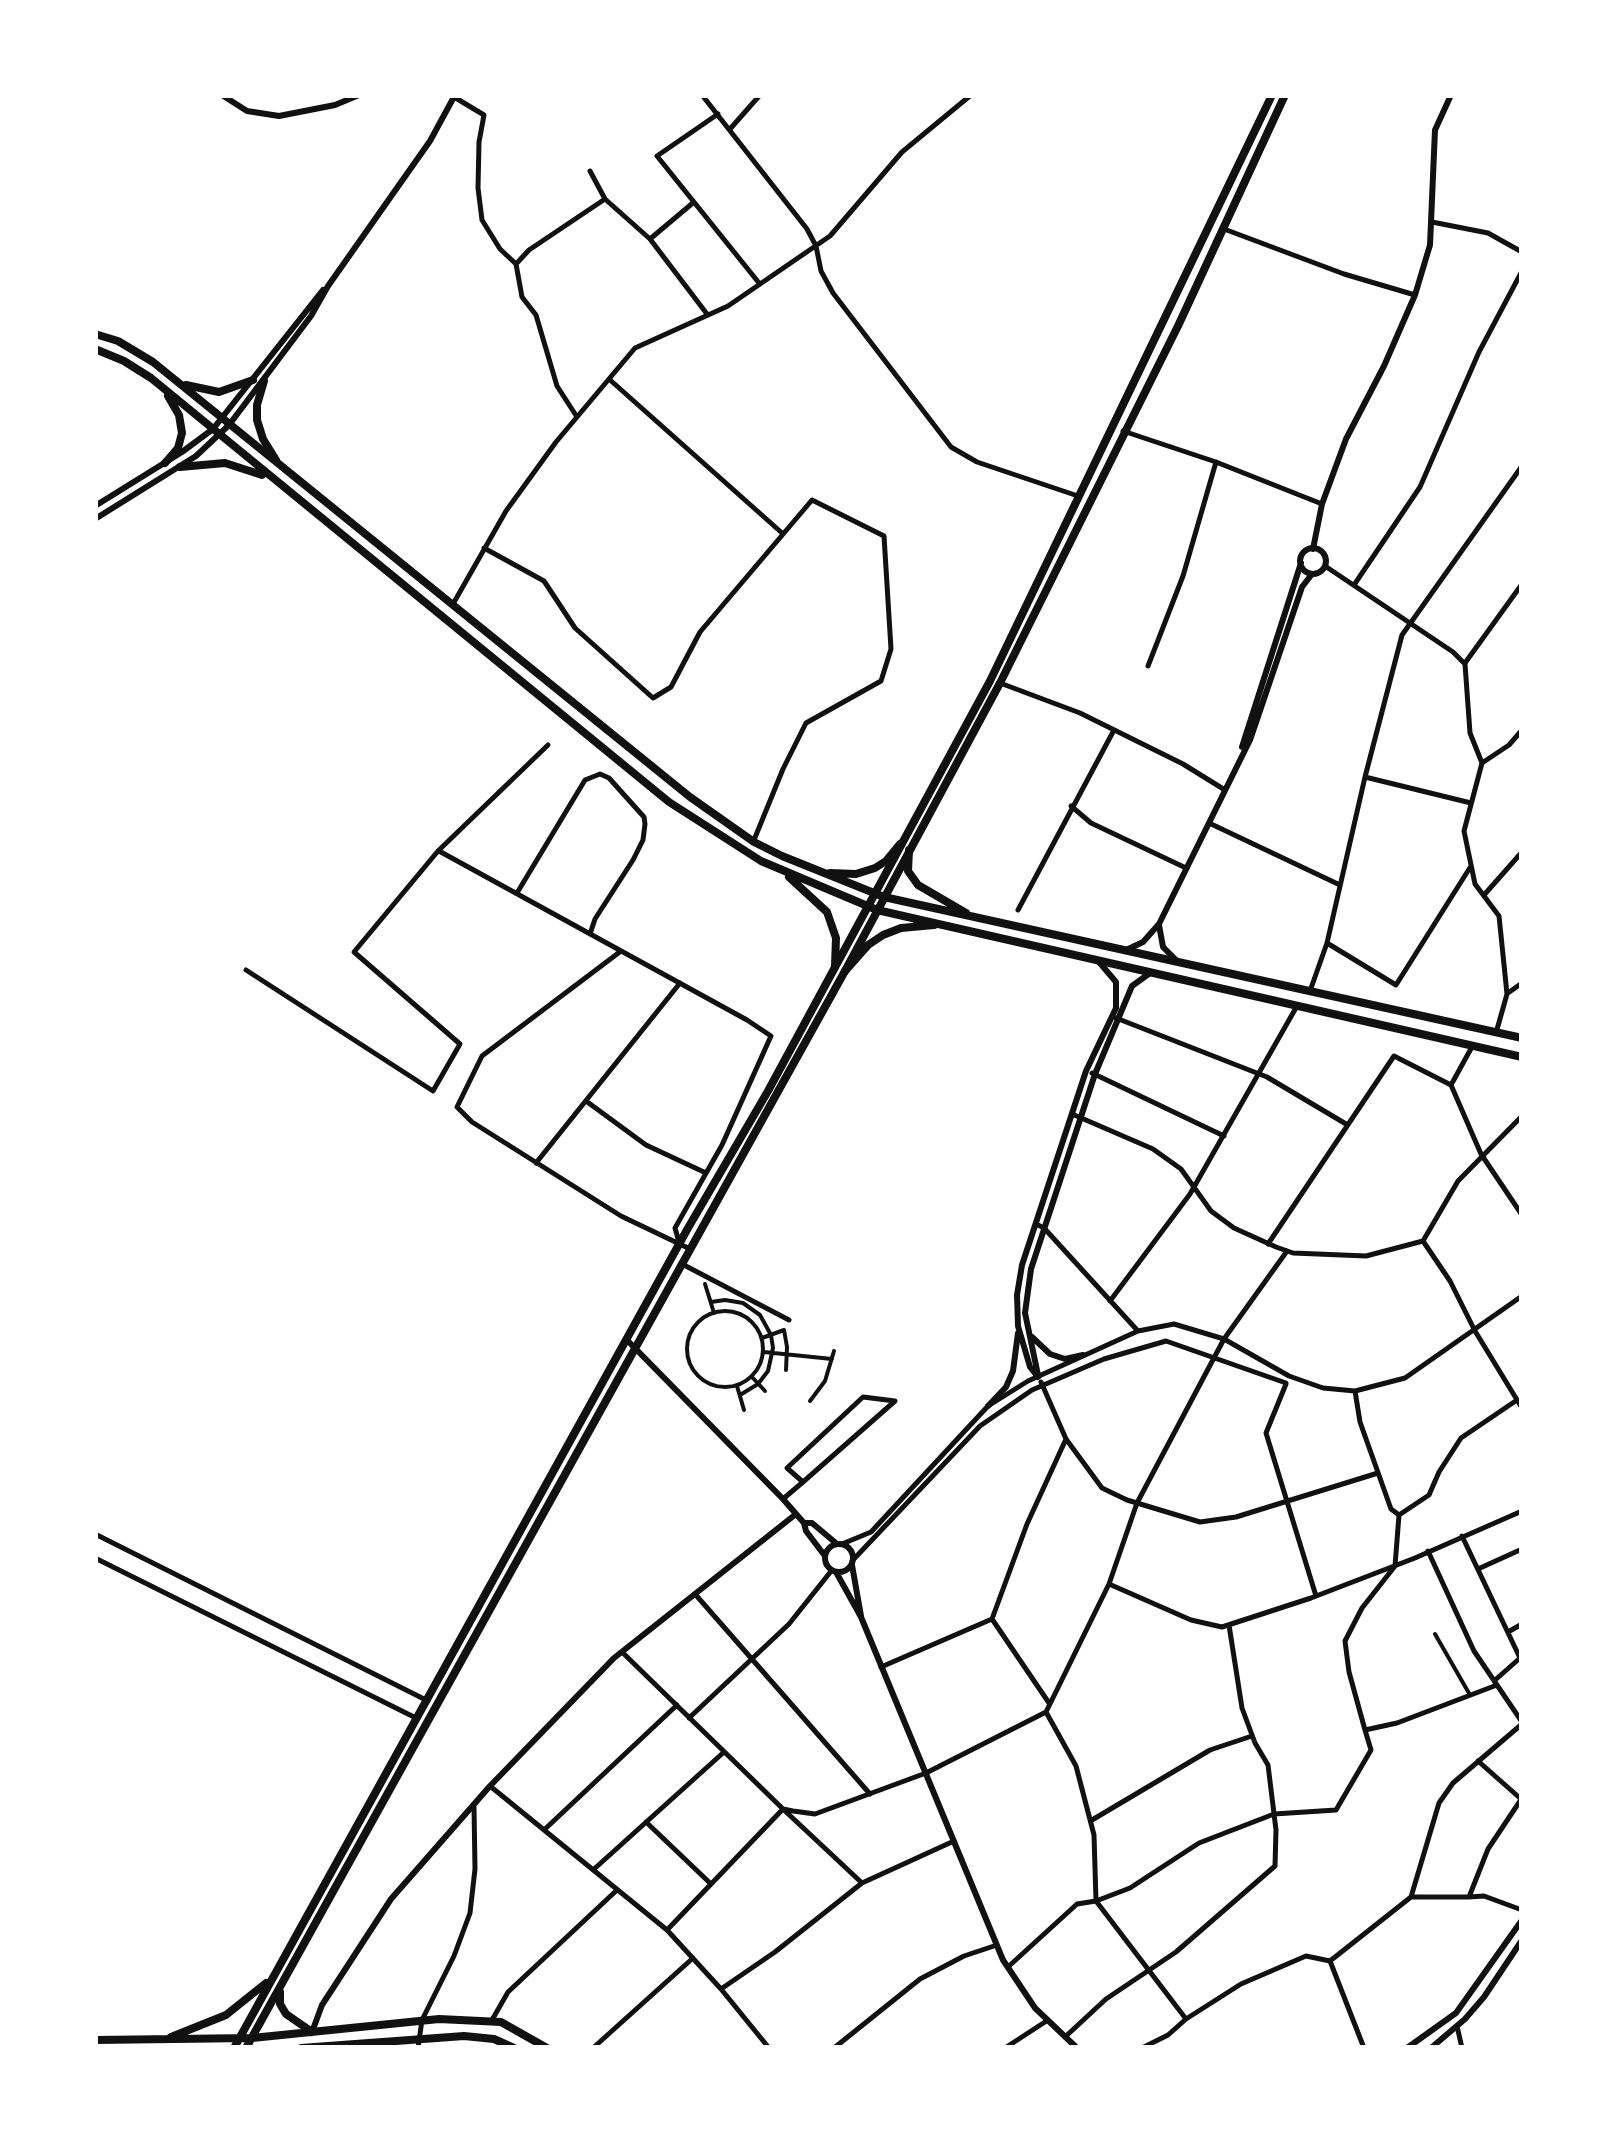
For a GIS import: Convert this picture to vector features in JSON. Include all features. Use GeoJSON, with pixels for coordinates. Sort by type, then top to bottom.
{"type":"FeatureCollection","features":[{"type":"Feature","properties":{"kind":"main road"},"geometry":{"type":"LineString","coordinates":[[234,2048],[768,1091],[990,680],[1272,95]]}},
{"type":"Feature","properties":{"kind":"main road"},"geometry":{"type":"LineString","coordinates":[[246,2048],[845,971],[1000,683],[1186,310],[1285,95]]}},
{"type":"Feature","properties":{"kind":"main road"},"geometry":{"type":"LineString","coordinates":[[95,334],[136,351],[176,380],[690,798],[754,842],[884,897],[1522,1038]]}},
{"type":"Feature","properties":{"kind":"main road"},"geometry":{"type":"LineString","coordinates":[[95,348],[124,360],[151,378],[668,802],[781,871],[878,910],[1522,1056]]}},
{"type":"Feature","properties":{"kind":"main road"},"geometry":{"type":"LineString","coordinates":[[151,378],[175,406],[182,424],[181,441],[166,463]]}},
{"type":"Feature","properties":{"kind":"main road"},"geometry":{"type":"LineString","coordinates":[[176,380],[211,393],[235,390],[253,380]]}},
{"type":"Feature","properties":{"kind":"main road"},"geometry":{"type":"LineString","coordinates":[[264,380],[257,406],[259,429],[282,468]]}},
{"type":"Feature","properties":{"kind":"main road"},"geometry":{"type":"LineString","coordinates":[[180,467],[224,463],[276,483]]}},
{"type":"Feature","properties":{"kind":"main road"},"geometry":{"type":"LineString","coordinates":[[822,872],[866,871],[886,861],[900,844]]}},
{"type":"Feature","properties":{"kind":"main road"},"geometry":{"type":"LineString","coordinates":[[909,850],[908,872],[918,886],[970,916]]}},
{"type":"Feature","properties":{"kind":"main road"},"geometry":{"type":"LineString","coordinates":[[781,871],[828,912],[836,938],[834,966]]}},
{"type":"Feature","properties":{"kind":"main road"},"geometry":{"type":"LineString","coordinates":[[845,971],[883,935],[901,928],[942,924]]}},
{"type":"Feature","properties":{"kind":"main road"},"geometry":{"type":"LineString","coordinates":[[163,2040],[226,2016],[276,1972]]}},
{"type":"Feature","properties":{"kind":"main road"},"geometry":{"type":"LineString","coordinates":[[285,1979],[280,2004],[286,2014],[312,2032]]}},
{"type":"Feature","properties":{"kind":"main road"},"geometry":{"type":"LineString","coordinates":[[95,2040],[252,2038],[422,2020],[492,2020],[547,2048]]}},
{"type":"Feature","properties":{"kind":"main road"},"geometry":{"type":"LineString","coordinates":[[305,2048],[464,2036],[494,2040],[514,2048]]}},
{"type":"Feature","properties":{"kind":"street"},"geometry":{"type":"LineString","coordinates":[[222,95],[247,112],[278,116],[335,106],[360,95]]}},
{"type":"Feature","properties":{"kind":"street"},"geometry":{"type":"LineString","coordinates":[[702,95],[808,228],[833,293],[956,452],[1078,496]]}},
{"type":"Feature","properties":{"kind":"street"},"geometry":{"type":"LineString","coordinates":[[730,129],[760,95]]}},
{"type":"Feature","properties":{"kind":"street"},"geometry":{"type":"LineString","coordinates":[[453,604],[506,511],[577,417],[644,342],[728,306],[830,236],[902,152],[971,95]]}},
{"type":"Feature","properties":{"kind":"street"},"geometry":{"type":"LineString","coordinates":[[1126,950],[1144,942],[1159,924],[1225,790],[1241,753],[1302,555],[1312,548],[1322,504],[1346,439],[1415,295],[1430,245],[1435,130],[1450,95]]}},
{"type":"Feature","properties":{"kind":"street"},"geometry":{"type":"LineString","coordinates":[[95,519],[180,467],[264,380],[430,140],[454,96],[484,115],[478,188],[482,220],[500,249],[516,264],[522,296],[536,316],[558,386],[577,417]]}},
{"type":"Feature","properties":{"kind":"street"},"geometry":{"type":"LineString","coordinates":[[718,114],[657,156],[760,284]]}},
{"type":"Feature","properties":{"kind":"street"},"geometry":{"type":"LineString","coordinates":[[590,171],[605,199],[650,239],[707,314]]}},
{"type":"Feature","properties":{"kind":"street"},"geometry":{"type":"LineString","coordinates":[[516,264],[529,250],[605,199]]}},
{"type":"Feature","properties":{"kind":"street"},"geometry":{"type":"LineString","coordinates":[[650,239],[695,202]]}},
{"type":"Feature","properties":{"kind":"street"},"geometry":{"type":"LineString","coordinates":[[1429,221],[1488,234],[1522,252]]}},
{"type":"Feature","properties":{"kind":"street"},"geometry":{"type":"LineString","coordinates":[[1221,228],[1344,274],[1415,295]]}},
{"type":"Feature","properties":{"kind":"street"},"geometry":{"type":"LineString","coordinates":[[1354,586],[1420,487],[1479,352],[1522,271]]}},
{"type":"Feature","properties":{"kind":"street"},"geometry":{"type":"LineString","coordinates":[[226,422],[296,320],[328,286]]}},
{"type":"Feature","properties":{"kind":"street"},"geometry":{"type":"LineString","coordinates":[[609,379],[783,534]]}},
{"type":"Feature","properties":{"kind":"street"},"geometry":{"type":"LineString","coordinates":[[1123,431],[1322,504]]}},
{"type":"Feature","properties":{"kind":"street"},"geometry":{"type":"LineString","coordinates":[[95,506],[217,432]]}},
{"type":"Feature","properties":{"kind":"street"},"geometry":{"type":"LineString","coordinates":[[1148,666],[1183,576],[1216,462]]}},
{"type":"Feature","properties":{"kind":"street"},"geometry":{"type":"LineString","coordinates":[[1310,990],[1328,942],[1394,658],[1410,624],[1522,466]]}},
{"type":"Feature","properties":{"kind":"street"},"geometry":{"type":"LineString","coordinates":[[484,548],[544,581],[575,628],[652,698],[671,687],[700,632],[812,500],[884,536],[891,649],[881,680],[806,723],[783,768],[754,842]]}},
{"type":"Feature","properties":{"kind":"street"},"geometry":{"type":"LineString","coordinates":[[1312,548],[1324,553],[1325,566]]}},
{"type":"Feature","properties":{"kind":"street"},"geometry":{"type":"LineString","coordinates":[[1301,563],[1312,574]]}},
{"type":"Feature","properties":{"kind":"street"},"geometry":{"type":"LineString","coordinates":[[1325,566],[1465,664]]}},
{"type":"Feature","properties":{"kind":"street"},"geometry":{"type":"LineString","coordinates":[[1241,753],[1250,740],[1302,587],[1325,566]]}},
{"type":"Feature","properties":{"kind":"street"},"geometry":{"type":"LineString","coordinates":[[1496,1032],[1508,994],[1499,916],[1475,884],[1464,830],[1482,763],[1470,733],[1465,664],[1522,584]]}},
{"type":"Feature","properties":{"kind":"street"},"geometry":{"type":"LineString","coordinates":[[1000,683],[1080,713],[1183,764],[1225,790]]}},
{"type":"Feature","properties":{"kind":"street"},"geometry":{"type":"LineString","coordinates":[[1018,910],[1114,730]]}},
{"type":"Feature","properties":{"kind":"street"},"geometry":{"type":"LineString","coordinates":[[1482,763],[1510,746],[1522,730]]}},
{"type":"Feature","properties":{"kind":"street"},"geometry":{"type":"LineString","coordinates":[[246,970],[433,1091],[460,1044],[354,952],[438,851],[548,745]]}},
{"type":"Feature","properties":{"kind":"street"},"geometry":{"type":"LineString","coordinates":[[517,894],[585,780],[600,774],[609,778],[644,816],[645,824],[643,840],[590,934]]}},
{"type":"Feature","properties":{"kind":"street"},"geometry":{"type":"LineString","coordinates":[[1365,777],[1472,803]]}},
{"type":"Feature","properties":{"kind":"street"},"geometry":{"type":"LineString","coordinates":[[1071,806],[1092,823],[1186,868]]}},
{"type":"Feature","properties":{"kind":"street"},"geometry":{"type":"LineString","coordinates":[[1209,823],[1340,885]]}},
{"type":"Feature","properties":{"kind":"street"},"geometry":{"type":"LineString","coordinates":[[438,851],[771,1036],[706,1173],[675,1228],[680,1245]]}},
{"type":"Feature","properties":{"kind":"street"},"geometry":{"type":"LineString","coordinates":[[1483,895],[1522,852]]}},
{"type":"Feature","properties":{"kind":"street"},"geometry":{"type":"LineString","coordinates":[[1328,942],[1396,985],[1472,866]]}},
{"type":"Feature","properties":{"kind":"street"},"geometry":{"type":"LineString","coordinates":[[1159,924],[1163,947],[1177,961]]}},
{"type":"Feature","properties":{"kind":"street"},"geometry":{"type":"LineString","coordinates":[[620,951],[482,1056],[457,1107],[472,1122],[621,1216],[690,1249]]}},
{"type":"Feature","properties":{"kind":"street"},"geometry":{"type":"LineString","coordinates":[[1090,956],[1107,968],[1116,982],[1116,1018]]}},
{"type":"Feature","properties":{"kind":"street"},"geometry":{"type":"LineString","coordinates":[[1077,2048],[1035,2008],[997,1946],[861,1618],[826,1564],[825,1556],[827,1550],[870,1532],[1006,1386],[1013,1372],[1040,1226],[1072,1114],[1132,986],[1154,972]]}},
{"type":"Feature","properties":{"kind":"street"},"geometry":{"type":"LineString","coordinates":[[1508,994],[1522,982]]}},
{"type":"Feature","properties":{"kind":"street"},"geometry":{"type":"LineString","coordinates":[[536,1162],[680,983]]}},
{"type":"Feature","properties":{"kind":"street"},"geometry":{"type":"LineString","coordinates":[[1110,1302],[1194,1188],[1297,1006]]}},
{"type":"Feature","properties":{"kind":"street"},"geometry":{"type":"LineString","coordinates":[[1116,1018],[1260,1076],[1346,1124]]}},
{"type":"Feature","properties":{"kind":"street"},"geometry":{"type":"LineString","coordinates":[[1450,1085],[1472,1046]]}},
{"type":"Feature","properties":{"kind":"street"},"geometry":{"type":"LineString","coordinates":[[1268,1244],[1394,1056],[1450,1085],[1481,1154],[1521,1210]]}},
{"type":"Feature","properties":{"kind":"street"},"geometry":{"type":"LineString","coordinates":[[1040,1226],[1080,1118],[1090,1072]]}},
{"type":"Feature","properties":{"kind":"street"},"geometry":{"type":"LineString","coordinates":[[1090,1072],[1224,1136]]}},
{"type":"Feature","properties":{"kind":"street"},"geometry":{"type":"LineString","coordinates":[[586,1101],[646,1145],[706,1173]]}},
{"type":"Feature","properties":{"kind":"street"},"geometry":{"type":"LineString","coordinates":[[1072,1114],[1153,1150],[1181,1169],[1212,1210],[1234,1228],[1286,1251],[1366,1256],[1423,1241],[1458,1181],[1522,1116]]}},
{"type":"Feature","properties":{"kind":"street"},"geometry":{"type":"LineString","coordinates":[[1040,1226],[1138,1331]]}},
{"type":"Feature","properties":{"kind":"street"},"geometry":{"type":"LineString","coordinates":[[1423,1241],[1522,1408]]}},
{"type":"Feature","properties":{"kind":"street"},"geometry":{"type":"LineString","coordinates":[[783,1809],[815,1814],[870,1794],[926,1773],[1046,1712],[1109,1584],[1137,1503],[1224,1338],[1286,1251]]}},
{"type":"Feature","properties":{"kind":"street"},"geometry":{"type":"LineString","coordinates":[[682,1264],[789,1320]]}},
{"type":"Feature","properties":{"kind":"street"},"geometry":{"type":"LineString","coordinates":[[705,1284],[714,1312]]}},
{"type":"Feature","properties":{"kind":"street"},"geometry":{"type":"LineString","coordinates":[[689,1718],[789,1624],[834,1571],[846,1570],[980,1426],[1043,1385],[1104,1359],[1166,1341],[1288,1380],[1355,1391],[1405,1378],[1522,1296]]}},
{"type":"Feature","properties":{"kind":"street"},"geometry":{"type":"LineString","coordinates":[[711,1302],[725,1300],[747,1306],[760,1315],[771,1334],[768,1371],[758,1384],[740,1395]]}},
{"type":"Feature","properties":{"kind":"street"},"geometry":{"type":"LineString","coordinates":[[743,1316],[747,1306]]}},
{"type":"Feature","properties":{"kind":"street"},"geometry":{"type":"LineString","coordinates":[[714,1312],[743,1316],[758,1328],[762,1338],[764,1352],[752,1377],[737,1386],[706,1382],[690,1364],[686,1351],[694,1327],[714,1312]]}},
{"type":"Feature","properties":{"kind":"street"},"geometry":{"type":"LineString","coordinates":[[988,1406],[1038,1377],[1138,1331],[1174,1324],[1224,1338],[1288,1380]]}},
{"type":"Feature","properties":{"kind":"street"},"geometry":{"type":"LineString","coordinates":[[1022,1327],[1050,1354],[1065,1358],[1083,1356]]}},
{"type":"Feature","properties":{"kind":"street"},"geometry":{"type":"LineString","coordinates":[[1022,1327],[1038,1377],[1066,1439],[1102,1488],[1137,1503],[1200,1522],[1236,1517],[1378,1473]]}},
{"type":"Feature","properties":{"kind":"street"},"geometry":{"type":"LineString","coordinates":[[762,1338],[784,1330],[786,1370]]}},
{"type":"Feature","properties":{"kind":"street"},"geometry":{"type":"LineString","coordinates":[[627,1340],[783,1499],[825,1556]]}},
{"type":"Feature","properties":{"kind":"street"},"geometry":{"type":"LineString","coordinates":[[764,1352],[832,1359]]}},
{"type":"Feature","properties":{"kind":"street"},"geometry":{"type":"LineString","coordinates":[[810,1401],[825,1381],[834,1352]]}},
{"type":"Feature","properties":{"kind":"street"},"geometry":{"type":"LineString","coordinates":[[752,1377],[764,1391]]}},
{"type":"Feature","properties":{"kind":"street"},"geometry":{"type":"LineString","coordinates":[[1288,1380],[1266,1433],[1316,1596]]}},
{"type":"Feature","properties":{"kind":"street"},"geometry":{"type":"LineString","coordinates":[[737,1386],[744,1410]]}},
{"type":"Feature","properties":{"kind":"street"},"geometry":{"type":"LineString","coordinates":[[1355,1391],[1360,1422],[1390,1509],[1399,1514]]}},
{"type":"Feature","properties":{"kind":"street"},"geometry":{"type":"LineString","coordinates":[[783,1499],[803,1482],[894,1401],[863,1397],[787,1468],[803,1482]]}},
{"type":"Feature","properties":{"kind":"street"},"geometry":{"type":"LineString","coordinates":[[1399,1514],[1430,1495],[1439,1472],[1461,1438],[1517,1400]]}},
{"type":"Feature","properties":{"kind":"street"},"geometry":{"type":"LineString","coordinates":[[881,1668],[992,1619],[1027,1524],[1066,1439]]}},
{"type":"Feature","properties":{"kind":"street"},"geometry":{"type":"LineString","coordinates":[[1109,1584],[1190,1620],[1222,1627],[1395,1566],[1522,1511]]}},
{"type":"Feature","properties":{"kind":"street"},"geometry":{"type":"LineString","coordinates":[[312,2032],[322,2004],[390,1898],[490,1786],[622,1652],[796,1514]]}},
{"type":"Feature","properties":{"kind":"street"},"geometry":{"type":"LineString","coordinates":[[1008,1967],[1077,1904],[1130,1888],[1199,1843],[1274,1814],[1336,1810],[1371,1750],[1349,1672],[1345,1641],[1362,1608],[1395,1566],[1399,1514]]}},
{"type":"Feature","properties":{"kind":"street"},"geometry":{"type":"LineString","coordinates":[[804,1523],[812,1523],[851,1551],[861,1618]]}},
{"type":"Feature","properties":{"kind":"street"},"geometry":{"type":"LineString","coordinates":[[95,1534],[428,1702]]}},
{"type":"Feature","properties":{"kind":"street"},"geometry":{"type":"LineString","coordinates":[[1365,1730],[1397,1723],[1496,1683],[1520,1658],[1462,1536]]}},
{"type":"Feature","properties":{"kind":"street"},"geometry":{"type":"LineString","coordinates":[[1478,1569],[1522,1549]]}},
{"type":"Feature","properties":{"kind":"street"},"geometry":{"type":"LineString","coordinates":[[1330,1961],[1410,1897],[1439,1802],[1453,1783],[1522,1723],[1474,1651],[1428,1552]]}},
{"type":"Feature","properties":{"kind":"street"},"geometry":{"type":"LineString","coordinates":[[95,1558],[418,1719]]}},
{"type":"Feature","properties":{"kind":"street"},"geometry":{"type":"LineString","coordinates":[[695,1594],[870,1794]]}},
{"type":"Feature","properties":{"kind":"street"},"geometry":{"type":"LineString","coordinates":[[992,1619],[1050,1704]]}},
{"type":"Feature","properties":{"kind":"street"},"geometry":{"type":"LineString","coordinates":[[1508,1632],[1522,1624]]}},
{"type":"Feature","properties":{"kind":"street"},"geometry":{"type":"LineString","coordinates":[[1066,2037],[1106,1999],[1150,1972],[1275,1866],[1268,1764],[1242,1708],[1230,1625]]}},
{"type":"Feature","properties":{"kind":"street"},"geometry":{"type":"LineString","coordinates":[[1435,1634],[1470,1695]]}},
{"type":"Feature","properties":{"kind":"street"},"geometry":{"type":"LineString","coordinates":[[622,1652],[862,1883]]}},
{"type":"Feature","properties":{"kind":"street"},"geometry":{"type":"LineString","coordinates":[[543,1830],[677,1705]]}},
{"type":"Feature","properties":{"kind":"street"},"geometry":{"type":"LineString","coordinates":[[1046,1712],[1076,1766],[1094,1834],[1096,1901],[1186,2019]]}},
{"type":"Feature","properties":{"kind":"street"},"geometry":{"type":"LineString","coordinates":[[1090,1820],[1210,1750],[1252,1736]]}},
{"type":"Feature","properties":{"kind":"street"},"geometry":{"type":"LineString","coordinates":[[593,1870],[724,1752]]}},
{"type":"Feature","properties":{"kind":"street"},"geometry":{"type":"LineString","coordinates":[[1468,1897],[1488,1849],[1521,1798],[1478,1761]]}},
{"type":"Feature","properties":{"kind":"street"},"geometry":{"type":"LineString","coordinates":[[490,1786],[668,1930],[769,2048]]}},
{"type":"Feature","properties":{"kind":"street"},"geometry":{"type":"LineString","coordinates":[[418,2048],[422,2020],[454,1956],[470,1912],[475,1869],[474,1806]]}},
{"type":"Feature","properties":{"kind":"street"},"geometry":{"type":"LineString","coordinates":[[668,1930],[783,1809]]}},
{"type":"Feature","properties":{"kind":"street"},"geometry":{"type":"LineString","coordinates":[[646,1822],[711,1884]]}},
{"type":"Feature","properties":{"kind":"street"},"geometry":{"type":"LineString","coordinates":[[721,1988],[775,1952],[862,1883],[954,1841]]}},
{"type":"Feature","properties":{"kind":"street"},"geometry":{"type":"LineString","coordinates":[[492,2020],[508,1992],[617,1890]]}},
{"type":"Feature","properties":{"kind":"street"},"geometry":{"type":"LineString","coordinates":[[1410,1897],[1484,1896],[1522,1910]]}},
{"type":"Feature","properties":{"kind":"street"},"geometry":{"type":"LineString","coordinates":[[1407,2048],[1435,2032],[1456,2013],[1522,1920]]}},
{"type":"Feature","properties":{"kind":"street"},"geometry":{"type":"LineString","coordinates":[[1431,2048],[1484,1998],[1522,1940]]}},
{"type":"Feature","properties":{"kind":"street"},"geometry":{"type":"LineString","coordinates":[[834,2048],[920,1979],[964,1956],[997,1946]]}},
{"type":"Feature","properties":{"kind":"street"},"geometry":{"type":"LineString","coordinates":[[1142,2048],[1168,2036],[1186,2019],[1240,1984],[1306,1956],[1330,1961]]}},
{"type":"Feature","properties":{"kind":"street"},"geometry":{"type":"LineString","coordinates":[[593,2048],[693,1958]]}},
{"type":"Feature","properties":{"kind":"street"},"geometry":{"type":"LineString","coordinates":[[1330,1961],[1364,2048]]}},
{"type":"Feature","properties":{"kind":"street"},"geometry":{"type":"LineString","coordinates":[[1005,2048],[1048,2020]]}},
{"type":"Feature","properties":{"kind":"street"},"geometry":{"type":"LineString","coordinates":[[1457,2026],[1462,2048]]}}]}
